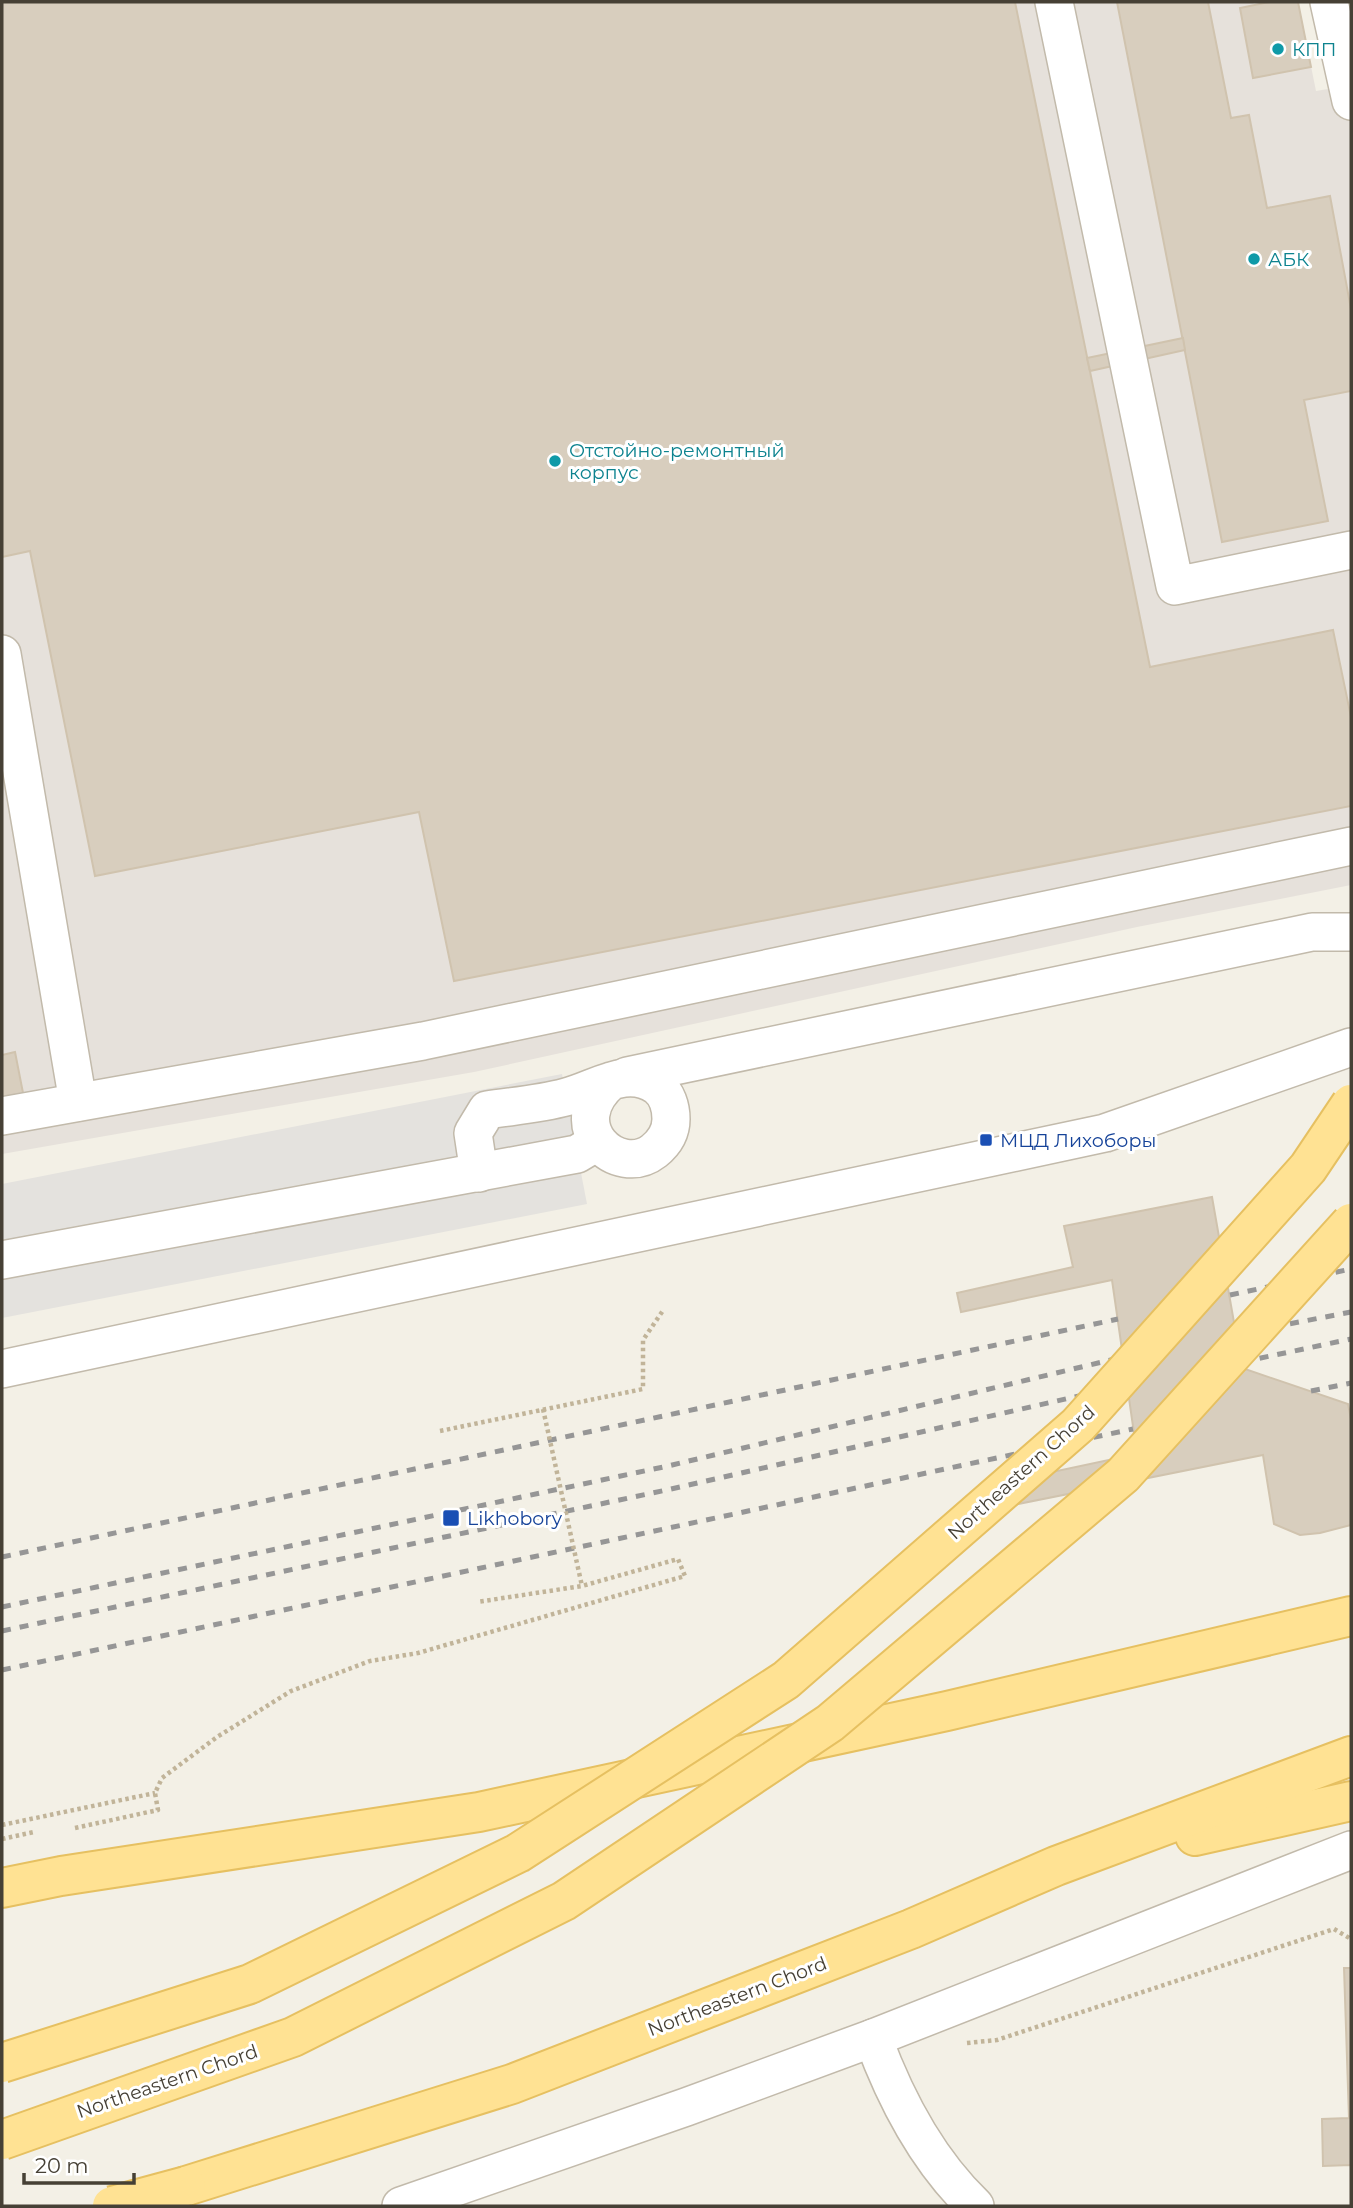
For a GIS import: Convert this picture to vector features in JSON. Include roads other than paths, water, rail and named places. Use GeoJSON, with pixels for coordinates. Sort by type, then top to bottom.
{"type":"FeatureCollection","features":[{"type":"Feature","properties":{"kind":"main road","name":"Northeastern Chord"},"geometry":{"type":"LineString","coordinates":[[2,2063],[250,1984],[494,1865],[518,1853],[786,1680],[1078,1425],[1308,1168],[1351,1104]]}},
{"type":"Feature","properties":{"kind":"main road","name":"Northeastern Chord"},"geometry":{"type":"LineString","coordinates":[[2,2140],[293,2037],[564,1901],[830,1723],[1123,1475],[1351,1223]]}},
{"type":"Feature","properties":{"kind":"main road"},"geometry":{"type":"LineString","coordinates":[[2,1888],[61,1876],[479,1812],[947,1711],[1351,1616]]}},
{"type":"Feature","properties":{"kind":"main road","name":"Northeastern Chord"},"geometry":{"type":"LineString","coordinates":[[112,2206],[186,2186],[512,2084],[911,1929],[1056,1866],[1351,1756]]}},
{"type":"Feature","properties":{"kind":"main road"},"geometry":{"type":"LineString","coordinates":[[1056,1866],[1351,1801]]}},
{"type":"Feature","properties":{"kind":"street"},"geometry":{"type":"LineString","coordinates":[[1054,2],[1175,586],[1351,550]]}},
{"type":"Feature","properties":{"kind":"street"},"geometry":{"type":"LineString","coordinates":[[1329,2],[1351,101]]}},
{"type":"Feature","properties":{"kind":"street"},"geometry":{"type":"LineString","coordinates":[[1344,2],[1351,12]]}},
{"type":"Feature","properties":{"kind":"street"},"geometry":{"type":"LineString","coordinates":[[2,654],[78,1102]]}},
{"type":"Feature","properties":{"kind":"street"},"geometry":{"type":"LineString","coordinates":[[2,1116],[423,1041],[1351,846]]}},
{"type":"Feature","properties":{"kind":"street"},"geometry":{"type":"LineString","coordinates":[[479,1173],[473,1133],[487,1110],[566,1097],[619,1078],[1312,932],[1351,932]]}},
{"type":"Feature","properties":{"kind":"street"},"geometry":{"type":"LineString","coordinates":[[2,1369],[1105,1133],[1351,1047]]}},
{"type":"Feature","properties":{"kind":"street"},"geometry":{"type":"LineString","coordinates":[[619,1078],[647,1079],[662,1091],[671,1108],[671,1127],[664,1142],[651,1153],[636,1159],[614,1155],[597,1142],[590,1126],[590,1108],[598,1092],[619,1078]]}},
{"type":"Feature","properties":{"kind":"street"},"geometry":{"type":"LineString","coordinates":[[2,1260],[577,1154],[597,1142]]}},
{"type":"Feature","properties":{"kind":"street"},"geometry":{"type":"LineString","coordinates":[[401,2206],[686,2107],[873,2038],[1351,1850]]}},
{"type":"Feature","properties":{"kind":"street"},"geometry":{"type":"LineString","coordinates":[[873,2038],[882,2063],[914,2125],[944,2172],[975,2206]]}},
{"type":"Feature","properties":{"kind":"railway"},"geometry":{"type":"LineString","coordinates":[[1230,1295],[1351,1269]]}},
{"type":"Feature","properties":{"kind":"railway"},"geometry":{"type":"LineString","coordinates":[[1237,1334],[1351,1312]]}},
{"type":"Feature","properties":{"kind":"railway"},"geometry":{"type":"LineString","coordinates":[[2,1557],[1118,1319]]}},
{"type":"Feature","properties":{"kind":"railway"},"geometry":{"type":"LineString","coordinates":[[1242,1362],[1351,1339]]}},
{"type":"Feature","properties":{"kind":"railway"},"geometry":{"type":"LineString","coordinates":[[2,1607],[668,1466],[1123,1357]]}},
{"type":"Feature","properties":{"kind":"railway"},"geometry":{"type":"LineString","coordinates":[[1311,1391],[1351,1383]]}},
{"type":"Feature","properties":{"kind":"railway"},"geometry":{"type":"LineString","coordinates":[[2,1631],[671,1489],[1127,1385]]}},
{"type":"Feature","properties":{"kind":"railway"},"geometry":{"type":"LineString","coordinates":[[2,1670],[1133,1429]]}},
{"type":"Feature","properties":{"kind":"place","name":"КПП"},"geometry":{"type":"Point","coordinates":[1278,49]}},
{"type":"Feature","properties":{"kind":"place","name":"АБК"},"geometry":{"type":"Point","coordinates":[1254,259]}},
{"type":"Feature","properties":{"kind":"place","name":"Отстойно-ремонтный корпус"},"geometry":{"type":"Point","coordinates":[555,461]}},
{"type":"Feature","properties":{"kind":"place","name":"МЦД Лихоборы"},"geometry":{"type":"Point","coordinates":[986,1140]}},
{"type":"Feature","properties":{"kind":"place","name":"Likhobory"},"geometry":{"type":"Point","coordinates":[451,1518]}}]}
